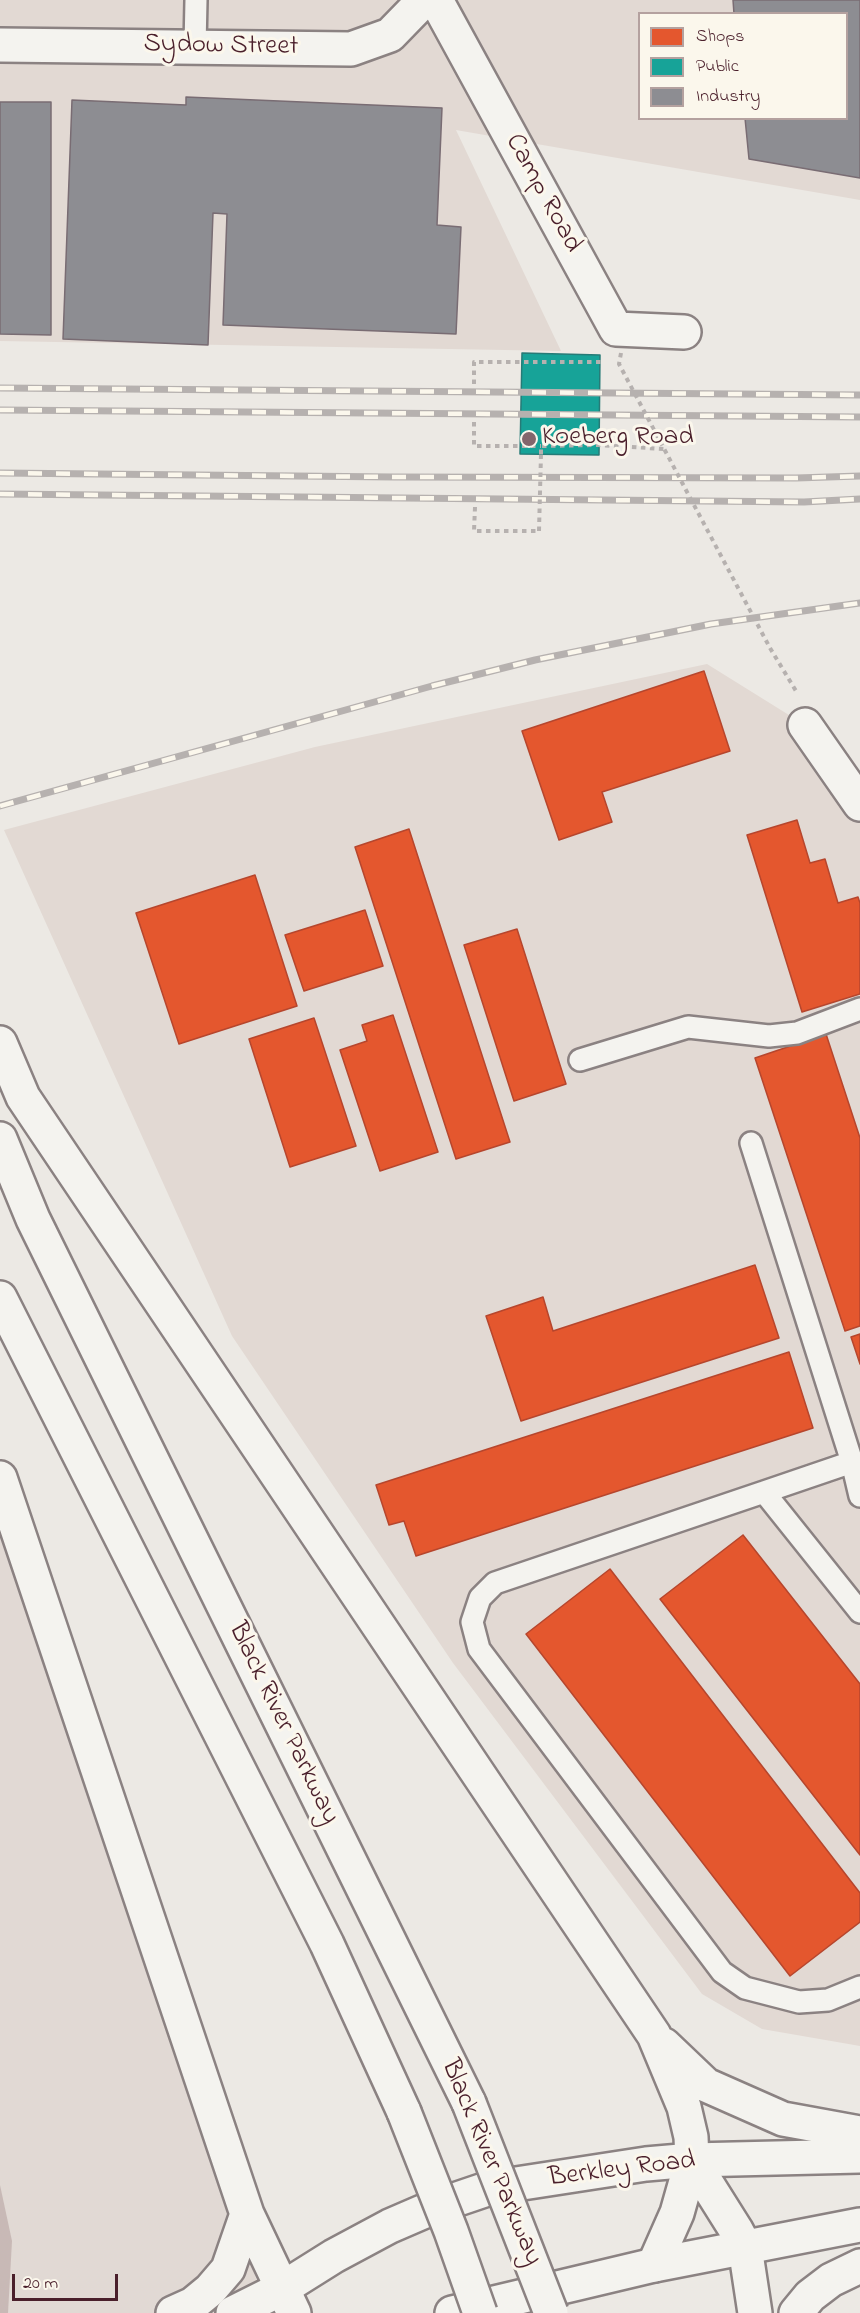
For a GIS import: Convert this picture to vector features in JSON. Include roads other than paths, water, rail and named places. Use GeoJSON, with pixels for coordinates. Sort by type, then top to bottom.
{"type":"FeatureCollection","features":[{"type":"Feature","properties":{"kind":"main road","name":"Sydow Street"},"geometry":{"type":"LineString","coordinates":[[0,45],[351,49],[390,35],[424,0]]}},
{"type":"Feature","properties":{"kind":"main road","name":"Camp Road"},"geometry":{"type":"LineString","coordinates":[[436,0],[616,329],[684,332]]}},
{"type":"Feature","properties":{"kind":"main road"},"geometry":{"type":"LineString","coordinates":[[802,710],[857,794]]}},
{"type":"Feature","properties":{"kind":"main road"},"geometry":{"type":"LineString","coordinates":[[0,1043],[23,1097],[654,2035],[684,2107],[691,2137],[692,2160],[676,2213],[654,2265]]}},
{"type":"Feature","properties":{"kind":"main road","name":"Black River Parkway"},"geometry":{"type":"LineString","coordinates":[[0,1139],[33,1220],[469,2103],[552,2313]]}},
{"type":"Feature","properties":{"kind":"main road"},"geometry":{"type":"LineString","coordinates":[[0,1298],[327,1944],[404,2112],[451,2231],[480,2313]]}},
{"type":"Feature","properties":{"kind":"main road"},"geometry":{"type":"LineString","coordinates":[[0,1478],[247,2214],[288,2300]]}},
{"type":"Feature","properties":{"kind":"main road"},"geometry":{"type":"LineString","coordinates":[[654,2035],[706,2085],[783,2119],[860,2133]]}},
{"type":"Feature","properties":{"kind":"main road","name":"Berkley Road"},"geometry":{"type":"LineString","coordinates":[[233,2313],[288,2300],[334,2256],[390,2226],[434,2207],[490,2188],[646,2164],[692,2160],[860,2156]]}},
{"type":"Feature","properties":{"kind":"main road"},"geometry":{"type":"LineString","coordinates":[[692,2160],[745,2247],[755,2313]]}},
{"type":"Feature","properties":{"kind":"main road"},"geometry":{"type":"LineString","coordinates":[[173,2313],[193,2304],[210,2290],[228,2269],[247,2214]]}},
{"type":"Feature","properties":{"kind":"main road"},"geometry":{"type":"LineString","coordinates":[[452,2313],[654,2265],[860,2225]]}},
{"type":"Feature","properties":{"kind":"main road"},"geometry":{"type":"LineString","coordinates":[[796,2313],[810,2296],[831,2280],[860,2266]]}},
{"type":"Feature","properties":{"kind":"lane"},"geometry":{"type":"LineString","coordinates":[[195,47],[196,0]]}},
{"type":"Feature","properties":{"kind":"lane"},"geometry":{"type":"LineString","coordinates":[[580,1060],[688,1027],[769,1036],[796,1033],[860,1009]]}},
{"type":"Feature","properties":{"kind":"lane"},"geometry":{"type":"LineString","coordinates":[[751,1143],[852,1462],[860,1496]]}},
{"type":"Feature","properties":{"kind":"lane"},"geometry":{"type":"LineString","coordinates":[[852,1462],[495,1583],[480,1598],[472,1622],[478,1649],[722,1972],[745,1988],[799,2002],[828,2000],[860,1988]]}},
{"type":"Feature","properties":{"kind":"lane"},"geometry":{"type":"LineString","coordinates":[[764,1492],[860,1612]]}},
{"type":"Feature","properties":{"kind":"railway"},"geometry":{"type":"LineString","coordinates":[[0,388],[860,395]]}},
{"type":"Feature","properties":{"kind":"railway"},"geometry":{"type":"LineString","coordinates":[[0,410],[860,417]]}},
{"type":"Feature","properties":{"kind":"railway"},"geometry":{"type":"LineString","coordinates":[[0,473],[394,477],[796,478],[860,476]]}},
{"type":"Feature","properties":{"kind":"railway"},"geometry":{"type":"LineString","coordinates":[[0,494],[804,502],[860,499]]}},
{"type":"Feature","properties":{"kind":"railway"},"geometry":{"type":"LineString","coordinates":[[0,806],[432,686],[535,660],[711,624],[860,603]]}},
{"type":"Feature","properties":{"kind":"place","name":"Koeberg Road"},"geometry":{"type":"Point","coordinates":[529,439]}}]}
